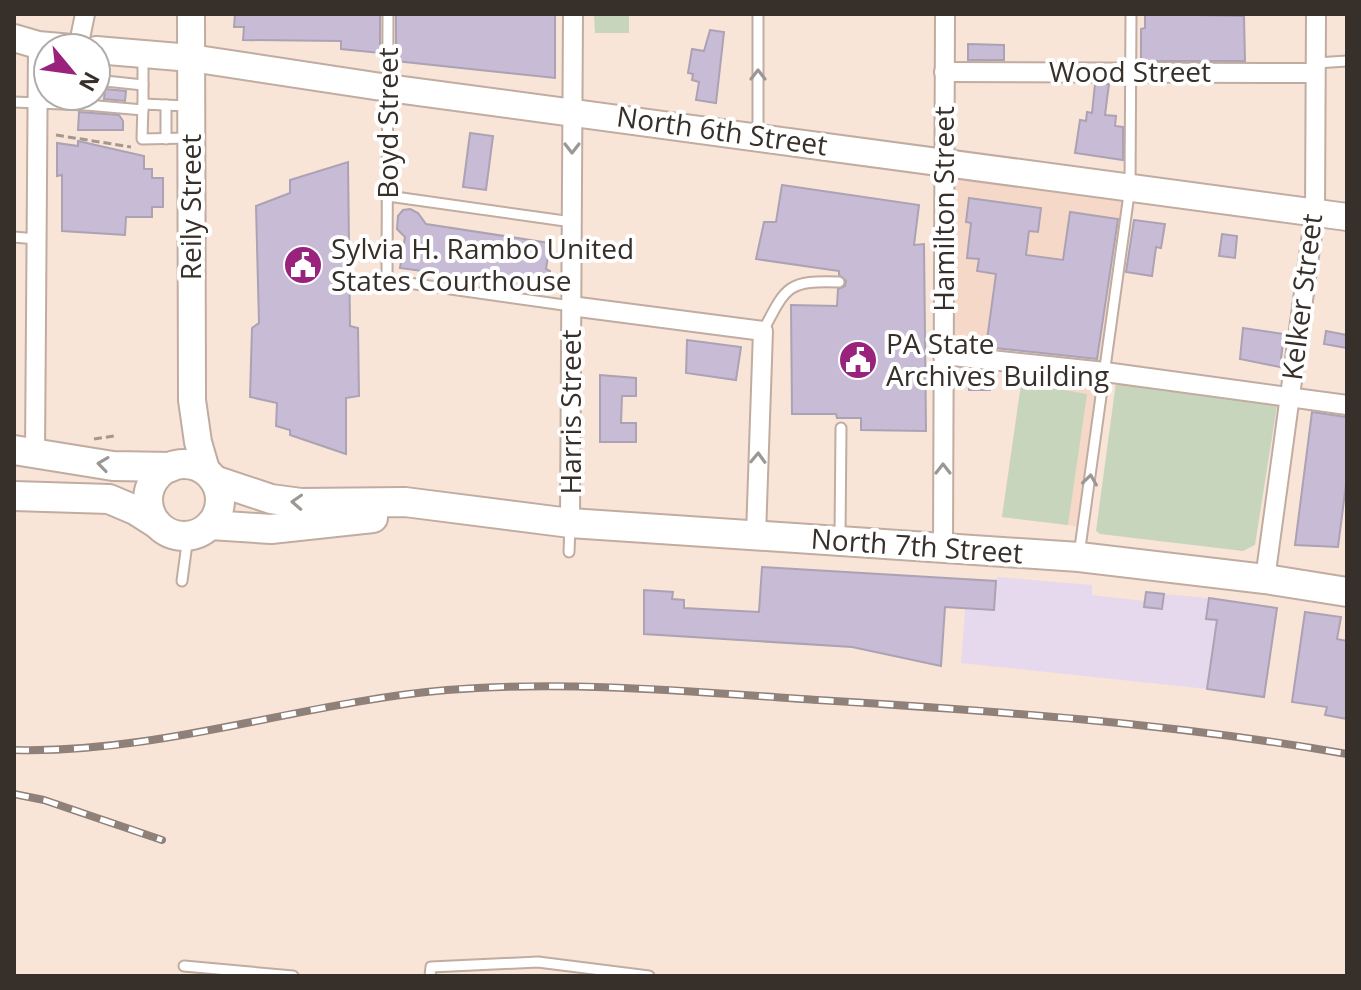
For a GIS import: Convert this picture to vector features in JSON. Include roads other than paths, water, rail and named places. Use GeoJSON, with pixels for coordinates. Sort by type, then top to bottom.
{"type":"FeatureCollection","features":[{"type":"Feature","properties":{"kind":"main road","name":"Reily Street"},"geometry":{"type":"LineString","coordinates":[[191,14],[191,58],[178,106],[178,138],[192,400],[198,442],[211,477]]}},
{"type":"Feature","properties":{"kind":"main road","name":"North 6th Street"},"geometry":{"type":"LineString","coordinates":[[112,51],[191,58],[388,88],[1347,217]]}},
{"type":"Feature","properties":{"kind":"main road","name":"Reily Street"},"geometry":{"type":"LineString","coordinates":[[173,466],[192,400]]}},
{"type":"Feature","properties":{"kind":"main road","name":"North 7th Street"},"geometry":{"type":"LineString","coordinates":[[25,452],[113,466],[198,467],[211,477],[271,499],[286,501],[405,502],[570,523],[1079,557],[1347,592]]}},
{"type":"Feature","properties":{"kind":"main road"},"geometry":{"type":"LineString","coordinates":[[23,497],[25,452]]}},
{"type":"Feature","properties":{"kind":"main road"},"geometry":{"type":"LineString","coordinates":[[157,524],[148,503],[149,492],[161,472],[173,466]]}},
{"type":"Feature","properties":{"kind":"main road"},"geometry":{"type":"LineString","coordinates":[[199,530],[220,503],[211,477]]}},
{"type":"Feature","properties":{"kind":"main road","name":"North 7th Street"},"geometry":{"type":"LineString","coordinates":[[23,497],[109,499],[135,510],[166,532],[271,529],[349,519],[486,514]]}},
{"type":"Feature","properties":{"kind":"street","name":"Harris Street"},"geometry":{"type":"LineString","coordinates":[[570,523],[573,14]]}},
{"type":"Feature","properties":{"kind":"street","name":"Hamilton Street"},"geometry":{"type":"LineString","coordinates":[[943,547],[945,14]]}},
{"type":"Feature","properties":{"kind":"street","name":"Kelker Street"},"geometry":{"type":"LineString","coordinates":[[1265,579],[1315,212],[1316,14]]}},
{"type":"Feature","properties":{"kind":"street"},"geometry":{"type":"LineString","coordinates":[[26,41],[32,74]]}},
{"type":"Feature","properties":{"kind":"street","name":"Wood Street"},"geometry":{"type":"LineString","coordinates":[[944,72],[1316,68]]}},
{"type":"Feature","properties":{"kind":"street"},"geometry":{"type":"LineString","coordinates":[[25,452],[36,239],[37,112]]}},
{"type":"Feature","properties":{"kind":"street"},"geometry":{"type":"LineString","coordinates":[[571,306],[763,331],[756,535]]}},
{"type":"Feature","properties":{"kind":"street"},"geometry":{"type":"LineString","coordinates":[[943,355],[1105,372],[1347,405]]}},
{"type":"Feature","properties":{"kind":"lane","name":"Boyd Street"},"geometry":{"type":"LineString","coordinates":[[388,14],[387,280],[571,306]]}},
{"type":"Feature","properties":{"kind":"lane"},"geometry":{"type":"LineString","coordinates":[[758,14],[758,136]]}},
{"type":"Feature","properties":{"kind":"lane"},"geometry":{"type":"LineString","coordinates":[[1079,557],[1130,187],[1131,14]]}},
{"type":"Feature","properties":{"kind":"lane"},"geometry":{"type":"LineString","coordinates":[[143,54],[142,139],[178,138]]}},
{"type":"Feature","properties":{"kind":"lane"},"geometry":{"type":"LineString","coordinates":[[1316,68],[1347,61]]}},
{"type":"Feature","properties":{"kind":"lane"},"geometry":{"type":"LineString","coordinates":[[112,82],[143,85]]}},
{"type":"Feature","properties":{"kind":"lane"},"geometry":{"type":"LineString","coordinates":[[112,103],[143,107],[178,106]]}},
{"type":"Feature","properties":{"kind":"lane"},"geometry":{"type":"LineString","coordinates":[[388,196],[572,222]]}},
{"type":"Feature","properties":{"kind":"lane"},"geometry":{"type":"LineString","coordinates":[[14,237],[36,239]]}},
{"type":"Feature","properties":{"kind":"lane"},"geometry":{"type":"LineString","coordinates":[[763,331],[787,290],[808,281],[839,282]]}},
{"type":"Feature","properties":{"kind":"lane"},"geometry":{"type":"LineString","coordinates":[[840,541],[841,428]]}},
{"type":"Feature","properties":{"kind":"lane"},"geometry":{"type":"LineString","coordinates":[[569,552],[570,523]]}},
{"type":"Feature","properties":{"kind":"lane"},"geometry":{"type":"LineString","coordinates":[[182,581],[199,530]]}},
{"type":"Feature","properties":{"kind":"lane"},"geometry":{"type":"LineString","coordinates":[[430,976],[431,967],[538,962],[649,976]]}},
{"type":"Feature","properties":{"kind":"lane"},"geometry":{"type":"LineString","coordinates":[[184,966],[293,976]]}},
{"type":"Feature","properties":{"kind":"railway"},"geometry":{"type":"LineString","coordinates":[[14,750],[123,744],[393,696],[540,686],[679,691],[1017,714],[1149,726],[1347,754]]}},
{"type":"Feature","properties":{"kind":"railway"},"geometry":{"type":"LineString","coordinates":[[14,794],[44,800],[162,840]]}},
{"type":"Feature","properties":{"kind":"place","name":"Sylvia H. Rambo United States Courthouse"},"geometry":{"type":"Point","coordinates":[303,265]}},
{"type":"Feature","properties":{"kind":"place","name":"PA State Archives Building"},"geometry":{"type":"Point","coordinates":[858,360]}}]}
